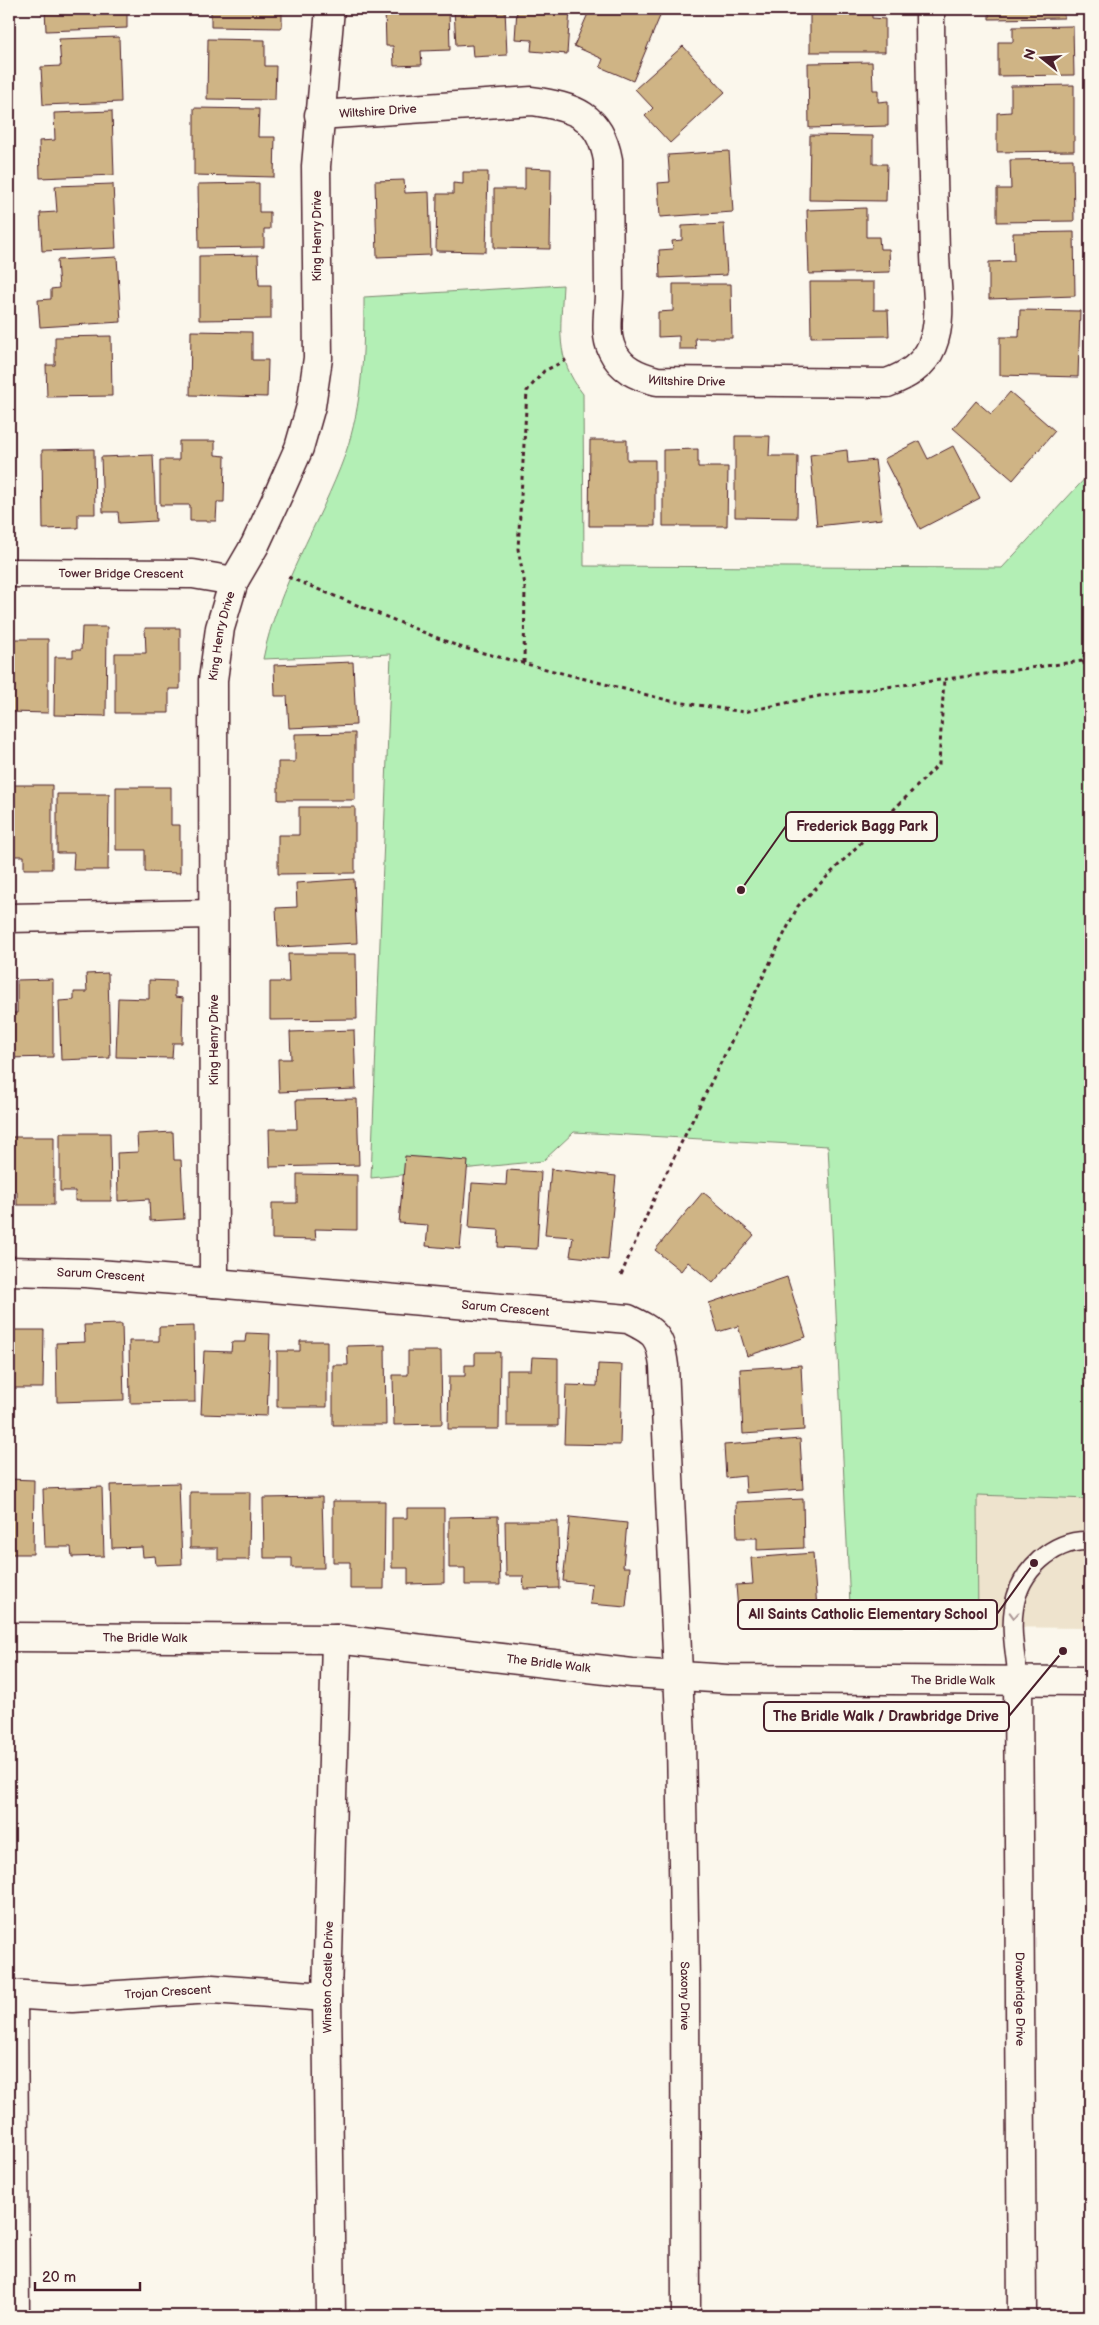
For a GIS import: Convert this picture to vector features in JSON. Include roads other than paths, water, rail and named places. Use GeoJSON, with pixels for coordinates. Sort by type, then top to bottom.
{"type":"FeatureCollection","features":[{"type":"Feature","properties":{"kind":"street","name":"King Henry Drive"},"geometry":{"type":"LineString","coordinates":[[214,1283],[212,680],[220,628],[234,580],[255,545],[299,448],[311,406],[318,358],[316,166],[319,115],[330,9]]}},
{"type":"Feature","properties":{"kind":"street","name":"Wiltshire Drive"},"geometry":{"type":"LineString","coordinates":[[319,115],[532,101],[560,105],[578,113],[594,125],[605,141],[609,289],[607,322],[611,349],[622,366],[638,376],[657,381],[887,383],[902,377],[920,365],[932,347],[938,322],[935,265],[930,9]]}},
{"type":"Feature","properties":{"kind":"street","name":"Tower Bridge Crescent"},"geometry":{"type":"LineString","coordinates":[[9,573],[193,574],[234,580]]}},
{"type":"Feature","properties":{"kind":"street"},"geometry":{"type":"LineString","coordinates":[[9,918],[213,914]]}},
{"type":"Feature","properties":{"kind":"street","name":"Sarum Crescent"},"geometry":{"type":"LineString","coordinates":[[9,1270],[85,1273],[214,1283],[620,1318],[628,1319],[650,1329],[662,1345],[664,1366],[678,1676]]}},
{"type":"Feature","properties":{"kind":"street","name":"The Bridle Walk"},"geometry":{"type":"LineString","coordinates":[[9,1637],[336,1639],[632,1674],[729,1679],[1090,1681]]}},
{"type":"Feature","properties":{"kind":"street","name":"Winston Castle Drive"},"geometry":{"type":"LineString","coordinates":[[331,2316],[327,1997],[336,1639]]}},
{"type":"Feature","properties":{"kind":"street","name":"Saxony Drive"},"geometry":{"type":"LineString","coordinates":[[678,1676],[681,1739],[684,1964],[686,2316]]}},
{"type":"Feature","properties":{"kind":"street","name":"Drawbridge Drive"},"geometry":{"type":"LineString","coordinates":[[1018,1681],[1022,2316]]}},
{"type":"Feature","properties":{"kind":"street","name":"Trojan Crescent"},"geometry":{"type":"LineString","coordinates":[[11,1994],[72,1998],[212,1989],[327,1997]]}},
{"type":"Feature","properties":{"kind":"street"},"geometry":{"type":"LineString","coordinates":[[11,1994],[14,2316]]}},
{"type":"Feature","properties":{"kind":"lane"},"geometry":{"type":"LineString","coordinates":[[1018,1681],[1013,1608],[1018,1592],[1026,1577],[1042,1558],[1060,1545],[1081,1540],[1090,1541]]}},
{"type":"Feature","properties":{"kind":"place","name":"Frederick Bagg Park"},"geometry":{"type":"Point","coordinates":[741,890]}},
{"type":"Feature","properties":{"kind":"place","name":"All Saints Catholic Elementary School"},"geometry":{"type":"Point","coordinates":[1034,1563]}},
{"type":"Feature","properties":{"kind":"place","name":"The Bridle Walk / Drawbridge Drive"},"geometry":{"type":"Point","coordinates":[1063,1651]}}]}
